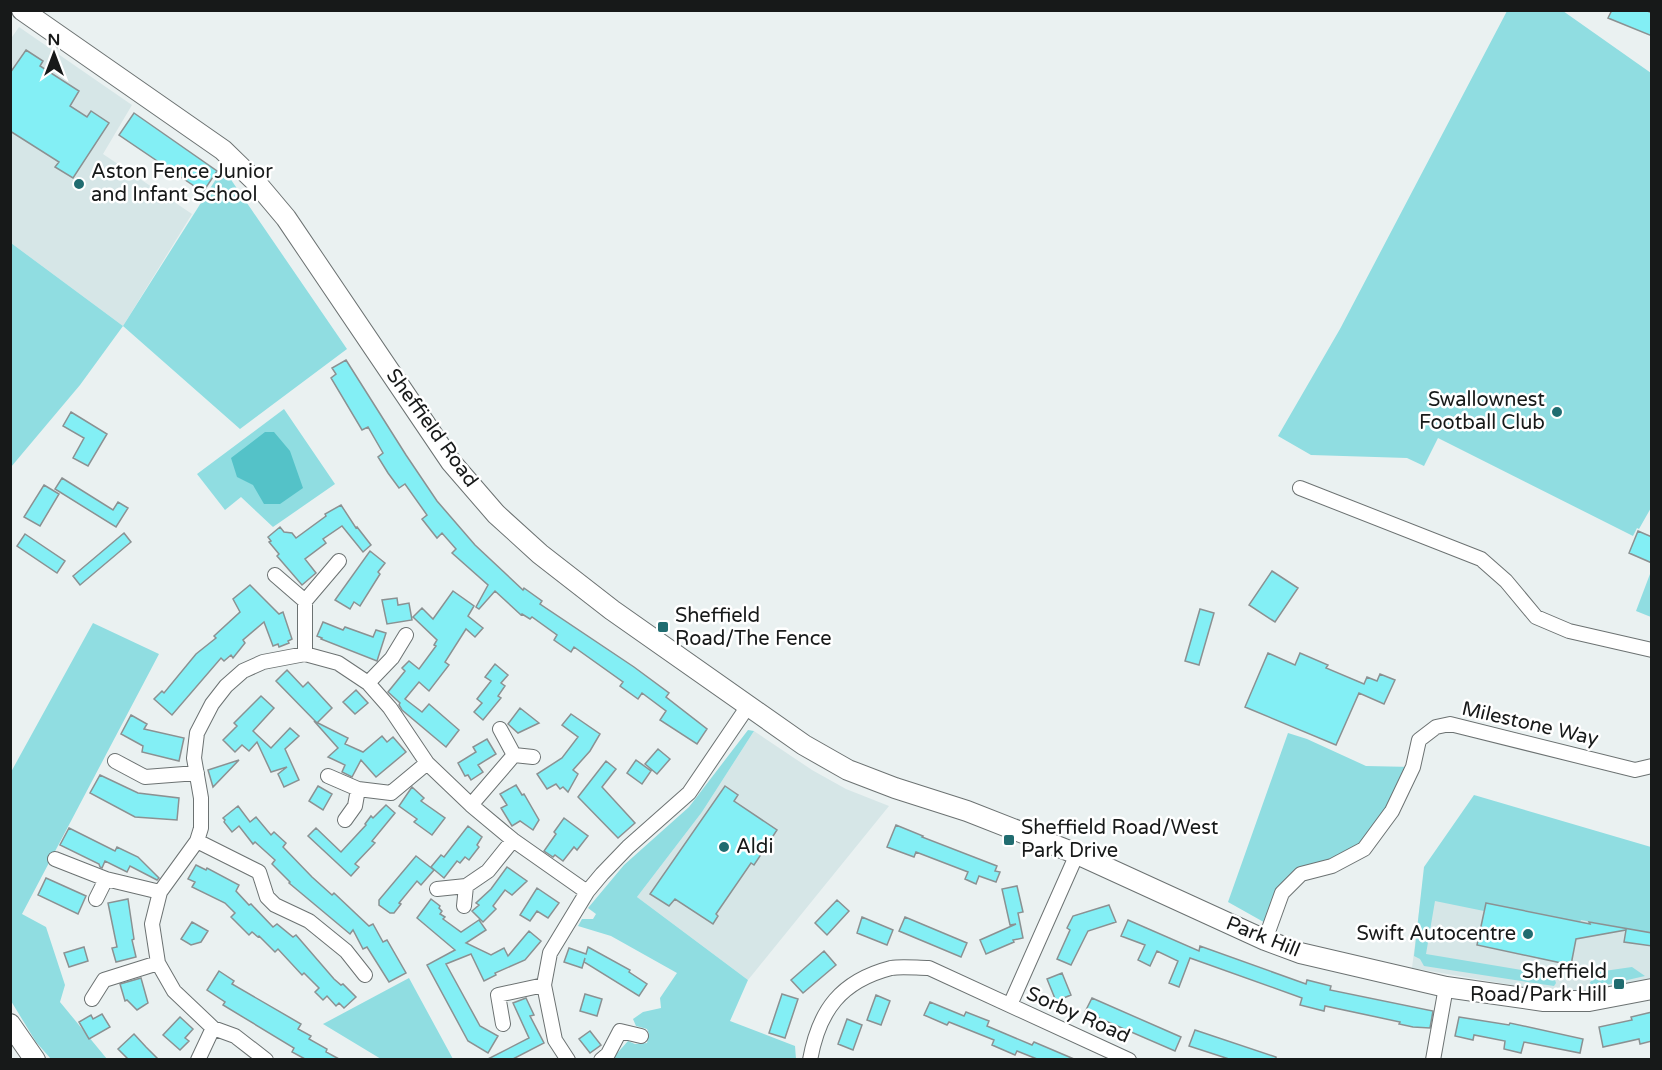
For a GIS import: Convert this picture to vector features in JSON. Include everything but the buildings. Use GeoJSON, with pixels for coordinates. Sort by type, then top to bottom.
{"type":"FeatureCollection","features":[{"type":"Feature","properties":{"kind":"street","name":"Sheffield Road"},"geometry":{"type":"LineString","coordinates":[[22,10],[223,150],[246,172],[286,218],[451,462],[496,514],[540,554],[612,610],[804,745],[848,770],[895,788]]}},
{"type":"Feature","properties":{"kind":"street"},"geometry":{"type":"LineString","coordinates":[[1300,488],[1482,559],[1506,581],[1536,617],[1569,631],[1652,650]]}},
{"type":"Feature","properties":{"kind":"street"},"geometry":{"type":"LineString","coordinates":[[305,654],[305,601],[339,561]]}},
{"type":"Feature","properties":{"kind":"street"},"geometry":{"type":"LineString","coordinates":[[275,575],[305,601]]}},
{"type":"Feature","properties":{"kind":"street"},"geometry":{"type":"LineString","coordinates":[[368,683],[392,658],[406,635]]}},
{"type":"Feature","properties":{"kind":"street"},"geometry":{"type":"LineString","coordinates":[[266,1059],[235,1036],[213,1028],[174,991],[158,963],[152,924],[160,892],[197,841],[202,815],[194,758],[197,733],[212,704],[226,686],[243,671],[263,662],[305,654],[338,663],[368,683],[390,708],[427,763],[471,805],[513,840],[587,892]]}},
{"type":"Feature","properties":{"kind":"street"},"geometry":{"type":"LineString","coordinates":[[568,1059],[555,1040],[544,985],[550,952],[587,892],[628,848],[689,793],[748,706]]}},
{"type":"Feature","properties":{"kind":"street","name":"Milestone Way"},"geometry":{"type":"LineString","coordinates":[[1264,940],[1282,893],[1301,874],[1332,866],[1364,849],[1392,811],[1413,767],[1419,740],[1436,727],[1450,724],[1635,770],[1652,766]]}},
{"type":"Feature","properties":{"kind":"street"},"geometry":{"type":"LineString","coordinates":[[500,729],[514,755]]}},
{"type":"Feature","properties":{"kind":"street"},"geometry":{"type":"LineString","coordinates":[[471,805],[514,755]]}},
{"type":"Feature","properties":{"kind":"street"},"geometry":{"type":"LineString","coordinates":[[514,755],[533,758]]}},
{"type":"Feature","properties":{"kind":"street"},"geometry":{"type":"LineString","coordinates":[[115,761],[145,777],[197,773]]}},
{"type":"Feature","properties":{"kind":"street"},"geometry":{"type":"LineString","coordinates":[[328,776],[357,789],[391,793],[427,763]]}},
{"type":"Feature","properties":{"kind":"street","name":"Park Hill"},"geometry":{"type":"LineString","coordinates":[[895,788],[967,811],[1077,854],[1264,940],[1300,953],[1446,987],[1544,1001],[1589,1001],[1652,989]]}},
{"type":"Feature","properties":{"kind":"street"},"geometry":{"type":"LineString","coordinates":[[345,820],[355,806],[357,789]]}},
{"type":"Feature","properties":{"kind":"street"},"geometry":{"type":"LineString","coordinates":[[437,889],[465,886],[488,871],[513,840]]}},
{"type":"Feature","properties":{"kind":"street"},"geometry":{"type":"LineString","coordinates":[[197,841],[259,872],[267,897],[275,905],[309,921],[346,951],[364,975]]}},
{"type":"Feature","properties":{"kind":"street"},"geometry":{"type":"LineString","coordinates":[[1010,1005],[1077,854]]}},
{"type":"Feature","properties":{"kind":"street"},"geometry":{"type":"LineString","coordinates":[[55,859],[106,879],[160,892]]}},
{"type":"Feature","properties":{"kind":"street"},"geometry":{"type":"LineString","coordinates":[[96,899],[106,879]]}},
{"type":"Feature","properties":{"kind":"street"},"geometry":{"type":"LineString","coordinates":[[464,906],[465,886]]}},
{"type":"Feature","properties":{"kind":"street"},"geometry":{"type":"LineString","coordinates":[[92,999],[104,980],[158,963]]}},
{"type":"Feature","properties":{"kind":"street","name":"Sorby Road"},"geometry":{"type":"LineString","coordinates":[[810,1059],[814,1037],[832,1002],[858,981],[893,968],[929,968],[1130,1059]]}},
{"type":"Feature","properties":{"kind":"street"},"geometry":{"type":"LineString","coordinates":[[503,1024],[498,995],[544,985]]}},
{"type":"Feature","properties":{"kind":"street"},"geometry":{"type":"LineString","coordinates":[[1433,1059],[1446,987]]}},
{"type":"Feature","properties":{"kind":"street"},"geometry":{"type":"LineString","coordinates":[[10,1024],[35,1059]]}},
{"type":"Feature","properties":{"kind":"street"},"geometry":{"type":"LineString","coordinates":[[198,1059],[213,1028]]}},
{"type":"Feature","properties":{"kind":"street"},"geometry":{"type":"LineString","coordinates":[[601,1059],[608,1054],[620,1031],[642,1036]]}},
{"type":"Feature","properties":{"kind":"shaded area"},"geometry":{"type":"Polygon","coordinates":[[[1507,11],[1563,11],[1651,73],[1652,506],[1633,536],[1438,438],[1424,466],[1407,458],[1311,455],[1278,436],[1340,329],[1507,11]]]}},
{"type":"Feature","properties":{"kind":"shaded area","name":"Aston Fence Junior and Infant School"},"geometry":{"type":"Polygon","coordinates":[[[19,27],[132,105],[103,154],[192,214],[123,326],[11,243],[10,40],[19,27]]]}},
{"type":"Feature","properties":{"kind":"shaded area"},"geometry":{"type":"Polygon","coordinates":[[[223,168],[347,349],[240,429],[123,326],[223,168]]]}},
{"type":"Feature","properties":{"kind":"shaded area"},"geometry":{"type":"Polygon","coordinates":[[[11,243],[123,326],[80,385],[11,467],[11,243]]]}},
{"type":"Feature","properties":{"kind":"shaded area"},"geometry":{"type":"Polygon","coordinates":[[[284,409],[335,484],[273,527],[241,497],[225,510],[197,474],[284,409]]]}},
{"type":"Feature","properties":{"kind":"shaded area"},"geometry":{"type":"Polygon","coordinates":[[[265,432],[274,432],[290,451],[303,488],[280,504],[264,504],[253,485],[237,477],[231,458],[265,432]]]}},
{"type":"Feature","properties":{"kind":"shaded area"},"geometry":{"type":"Polygon","coordinates":[[[1650,574],[1652,575],[1651,617],[1636,611],[1650,574]]]}},
{"type":"Feature","properties":{"kind":"shaded area"},"geometry":{"type":"Polygon","coordinates":[[[93,623],[159,654],[22,914],[46,927],[65,985],[60,1002],[107,1059],[51,1059],[36,1042],[11,1001],[11,772],[93,623]]]}},
{"type":"Feature","properties":{"kind":"shaded area"},"geometry":{"type":"Polygon","coordinates":[[[748,730],[754,731],[702,812],[637,897],[748,980],[730,1021],[795,1046],[796,1059],[612,1059],[628,1041],[635,1044],[647,1043],[649,1034],[647,1029],[636,1026],[633,1019],[643,1012],[661,1008],[660,998],[677,973],[611,936],[578,926],[582,919],[593,919],[596,914],[588,908],[624,865],[689,807],[748,730]]]}},
{"type":"Feature","properties":{"kind":"shaded area"},"geometry":{"type":"Polygon","coordinates":[[[754,731],[812,770],[846,789],[889,806],[748,980],[637,897],[702,812],[754,731]]]}},
{"type":"Feature","properties":{"kind":"shaded area"},"geometry":{"type":"Polygon","coordinates":[[[1288,733],[1307,739],[1366,766],[1413,767],[1364,849],[1301,874],[1269,925],[1228,902],[1288,733]]]}},
{"type":"Feature","properties":{"kind":"shaded area"},"geometry":{"type":"Polygon","coordinates":[[[1474,795],[1651,847],[1651,933],[1581,920],[1580,922],[1487,903],[1484,911],[1435,901],[1426,954],[1552,975],[1556,983],[1554,986],[1424,966],[1420,959],[1414,956],[1424,867],[1474,795]]]}},
{"type":"Feature","properties":{"kind":"shaded area"},"geometry":{"type":"Polygon","coordinates":[[[1423,880],[1651,933],[1651,979],[1591,992],[1546,991],[1412,968],[1423,880]]]}},
{"type":"Feature","properties":{"kind":"shaded area"},"geometry":{"type":"Polygon","coordinates":[[[1632,967],[1645,976],[1587,987],[1597,972],[1632,967]]]}},
{"type":"Feature","properties":{"kind":"shaded area"},"geometry":{"type":"Polygon","coordinates":[[[409,978],[453,1059],[381,1059],[323,1024],[409,978]]]}},
{"type":"Feature","properties":{"kind":"place","name":"Aston Fence Junior and Infant School"},"geometry":{"type":"Point","coordinates":[79,184]}},
{"type":"Feature","properties":{"kind":"place","name":"Swallownest Football Club"},"geometry":{"type":"Point","coordinates":[1557,412]}},
{"type":"Feature","properties":{"kind":"place","name":"Sheffield Road/The Fence"},"geometry":{"type":"Point","coordinates":[663,627]}},
{"type":"Feature","properties":{"kind":"place","name":"Sheffield Road/West Park Drive"},"geometry":{"type":"Point","coordinates":[1009,840]}},
{"type":"Feature","properties":{"kind":"place","name":"Aldi"},"geometry":{"type":"Point","coordinates":[724,847]}},
{"type":"Feature","properties":{"kind":"place","name":"Swift Autocentre"},"geometry":{"type":"Point","coordinates":[1528,934]}},
{"type":"Feature","properties":{"kind":"place","name":"Sheffield Road/Park Hill"},"geometry":{"type":"Point","coordinates":[1619,984]}}]}
